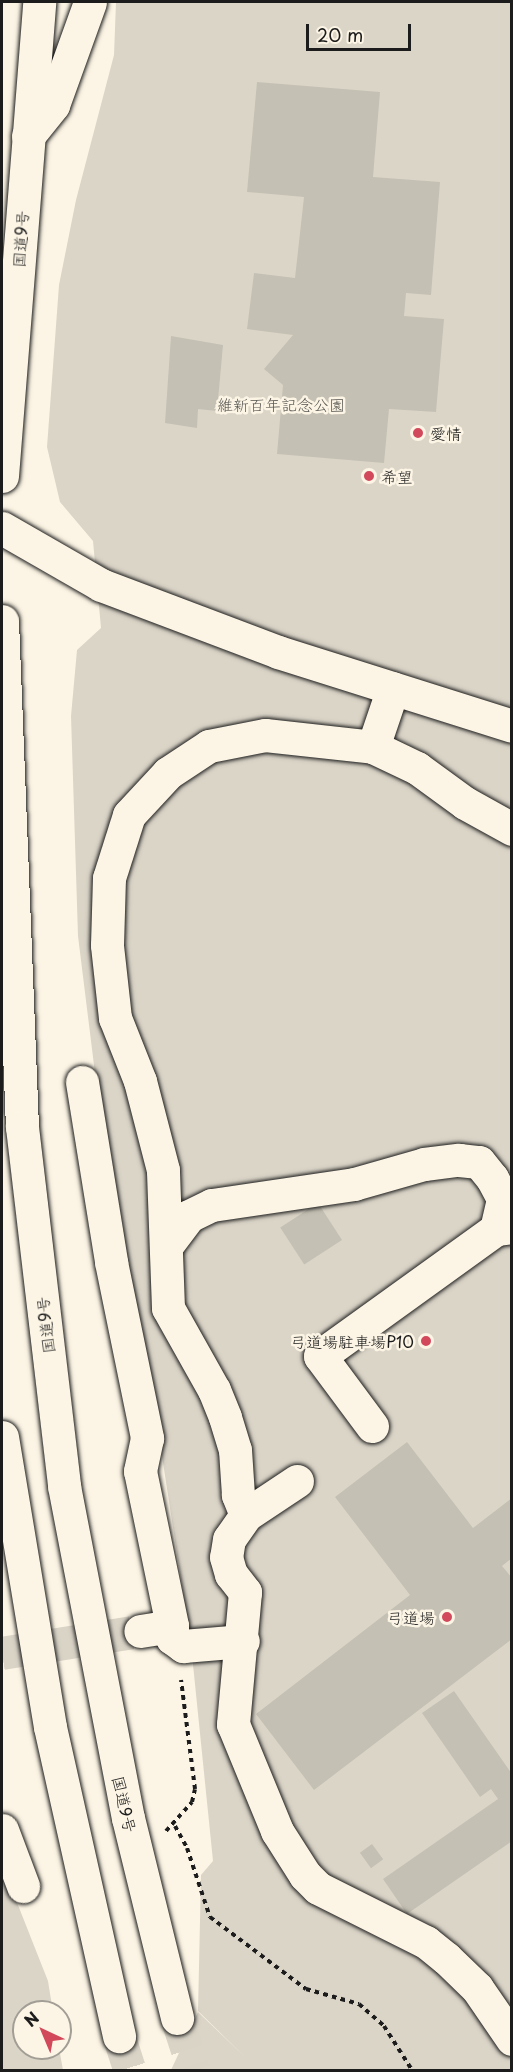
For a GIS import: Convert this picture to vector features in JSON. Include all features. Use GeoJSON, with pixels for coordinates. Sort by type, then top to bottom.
{"type":"FeatureCollection","features":[{"type":"Feature","properties":{"kind":"main road","name":"国道9号"},"geometry":{"type":"LineString","coordinates":[[2,476],[39,2]]}},
{"type":"Feature","properties":{"kind":"main road"},"geometry":{"type":"LineString","coordinates":[[28,135],[53,105],[90,2]]}},
{"type":"Feature","properties":{"kind":"main road"},"geometry":{"type":"LineString","coordinates":[[2,528],[101,585],[278,652],[512,726]]}},
{"type":"Feature","properties":{"kind":"main road","name":"国道9号"},"geometry":{"type":"LineString","coordinates":[[2,621],[22,1127],[64,1486],[100,1686],[134,1841],[177,2018]]}},
{"type":"Feature","properties":{"kind":"main road"},"geometry":{"type":"LineString","coordinates":[[373,747],[393,688]]}},
{"type":"Feature","properties":{"kind":"main road"},"geometry":{"type":"LineString","coordinates":[[246,1515],[238,1495],[235,1450],[225,1417],[214,1390],[168,1308],[163,1170],[155,1131],[116,1018],[107,945],[109,878],[129,815],[168,773],[208,746],[265,735],[373,747],[417,768],[465,803],[512,829]]}},
{"type":"Feature","properties":{"kind":"main road"},"geometry":{"type":"LineString","coordinates":[[82,1082],[111,1263],[147,1438],[140,1470],[172,1632],[183,1646],[243,1641]]}},
{"type":"Feature","properties":{"kind":"main road"},"geometry":{"type":"LineString","coordinates":[[167,1245],[189,1216],[212,1205],[354,1184],[424,1164],[459,1160],[479,1161],[492,1178],[502,1199],[504,1228],[320,1356],[372,1426]]}},
{"type":"Feature","properties":{"kind":"main road"},"geometry":{"type":"LineString","coordinates":[[2,1437],[50,1727],[119,2036]]}},
{"type":"Feature","properties":{"kind":"main road"},"geometry":{"type":"LineString","coordinates":[[297,1481],[246,1515],[229,1539],[226,1557],[231,1574],[245,1593],[243,1641],[232,1711],[233,1724],[291,1858],[318,1888],[426,1942],[446,1958],[477,1988],[512,2039]]}},
{"type":"Feature","properties":{"kind":"main road"},"geometry":{"type":"LineString","coordinates":[[140,1631],[172,1632]]}},
{"type":"Feature","properties":{"kind":"main road"},"geometry":{"type":"LineString","coordinates":[[2,1830],[22,1886]]}},
{"type":"Feature","properties":{"kind":"path"},"geometry":{"type":"LineString","coordinates":[[134,1841],[175,1826],[192,1802],[195,1789],[172,1632]]}},
{"type":"Feature","properties":{"kind":"path"},"geometry":{"type":"LineString","coordinates":[[175,1826],[187,1848],[210,1917],[306,1989],[359,2004],[384,2026],[412,2070]]}},
{"type":"Feature","properties":{"kind":"green space","name":"維新百年記念公園"},"geometry":{"type":"Polygon","coordinates":[[[116,2],[511,2],[511,2070],[171,2070],[198,2012],[246,2058],[198,2011],[201,1875],[213,1861],[191,1645],[147,1358],[105,1154],[78,936],[71,716],[77,650],[101,628],[93,541],[60,502],[47,447],[59,285],[76,200],[114,55],[116,2]]]}},
{"type":"Feature","properties":{"kind":"green space"},"geometry":{"type":"Polygon","coordinates":[[[2,1876],[16,1900],[48,1981],[51,2000],[12,2000],[12,2060],[61,2060],[63,2070],[2,2070],[2,1876]]]}},
{"type":"Feature","properties":{"kind":"building"},"geometry":{"type":"Polygon","coordinates":[[[257,82],[380,92],[373,177],[440,182],[431,295],[406,293],[404,316],[444,319],[436,412],[389,409],[384,463],[277,454],[283,385],[264,369],[293,335],[247,329],[254,273],[295,278],[304,197],[247,192],[257,82]]]}},
{"type":"Feature","properties":{"kind":"building"},"geometry":{"type":"Polygon","coordinates":[[[171,336],[223,345],[217,411],[198,409],[197,428],[165,423],[171,336]]]}},
{"type":"Feature","properties":{"kind":"building"},"geometry":{"type":"Polygon","coordinates":[[[318,1203],[342,1240],[304,1264],[280,1228],[318,1203]]]}},
{"type":"Feature","properties":{"kind":"building","name":"弓道場"},"geometry":{"type":"Polygon","coordinates":[[[407,1442],[473,1528],[512,1498],[512,1558],[502,1566],[512,1578],[512,1639],[314,1790],[256,1714],[410,1595],[335,1497],[407,1442]]]}},
{"type":"Feature","properties":{"kind":"building"},"geometry":{"type":"Polygon","coordinates":[[[454,1691],[512,1774],[512,1841],[407,1914],[383,1879],[498,1799],[491,1789],[480,1797],[422,1713],[454,1691]]]}},
{"type":"Feature","properties":{"kind":"building"},"geometry":{"type":"Polygon","coordinates":[[[372,1844],[383,1859],[371,1868],[360,1853],[372,1844]]]}},
{"type":"Feature","properties":{"kind":"tunnel"},"geometry":{"type":"LineString","coordinates":[[2,1653],[140,1631]]}},
{"type":"Feature","properties":{"kind":"tunnel"},"geometry":{"type":"LineString","coordinates":[[177,2018],[194,2070]]}},
{"type":"Feature","properties":{"kind":"tunnel"},"geometry":{"type":"LineString","coordinates":[[119,2036],[130,2070]]}},
{"type":"Feature","properties":{"kind":"place","name":"愛情"},"geometry":{"type":"Point","coordinates":[418,433]}},
{"type":"Feature","properties":{"kind":"place","name":"希望"},"geometry":{"type":"Point","coordinates":[369,476]}},
{"type":"Feature","properties":{"kind":"place","name":"弓道場駐車場P10"},"geometry":{"type":"Point","coordinates":[426,1341]}},
{"type":"Feature","properties":{"kind":"place","name":"弓道場"},"geometry":{"type":"Point","coordinates":[447,1617]}}]}
